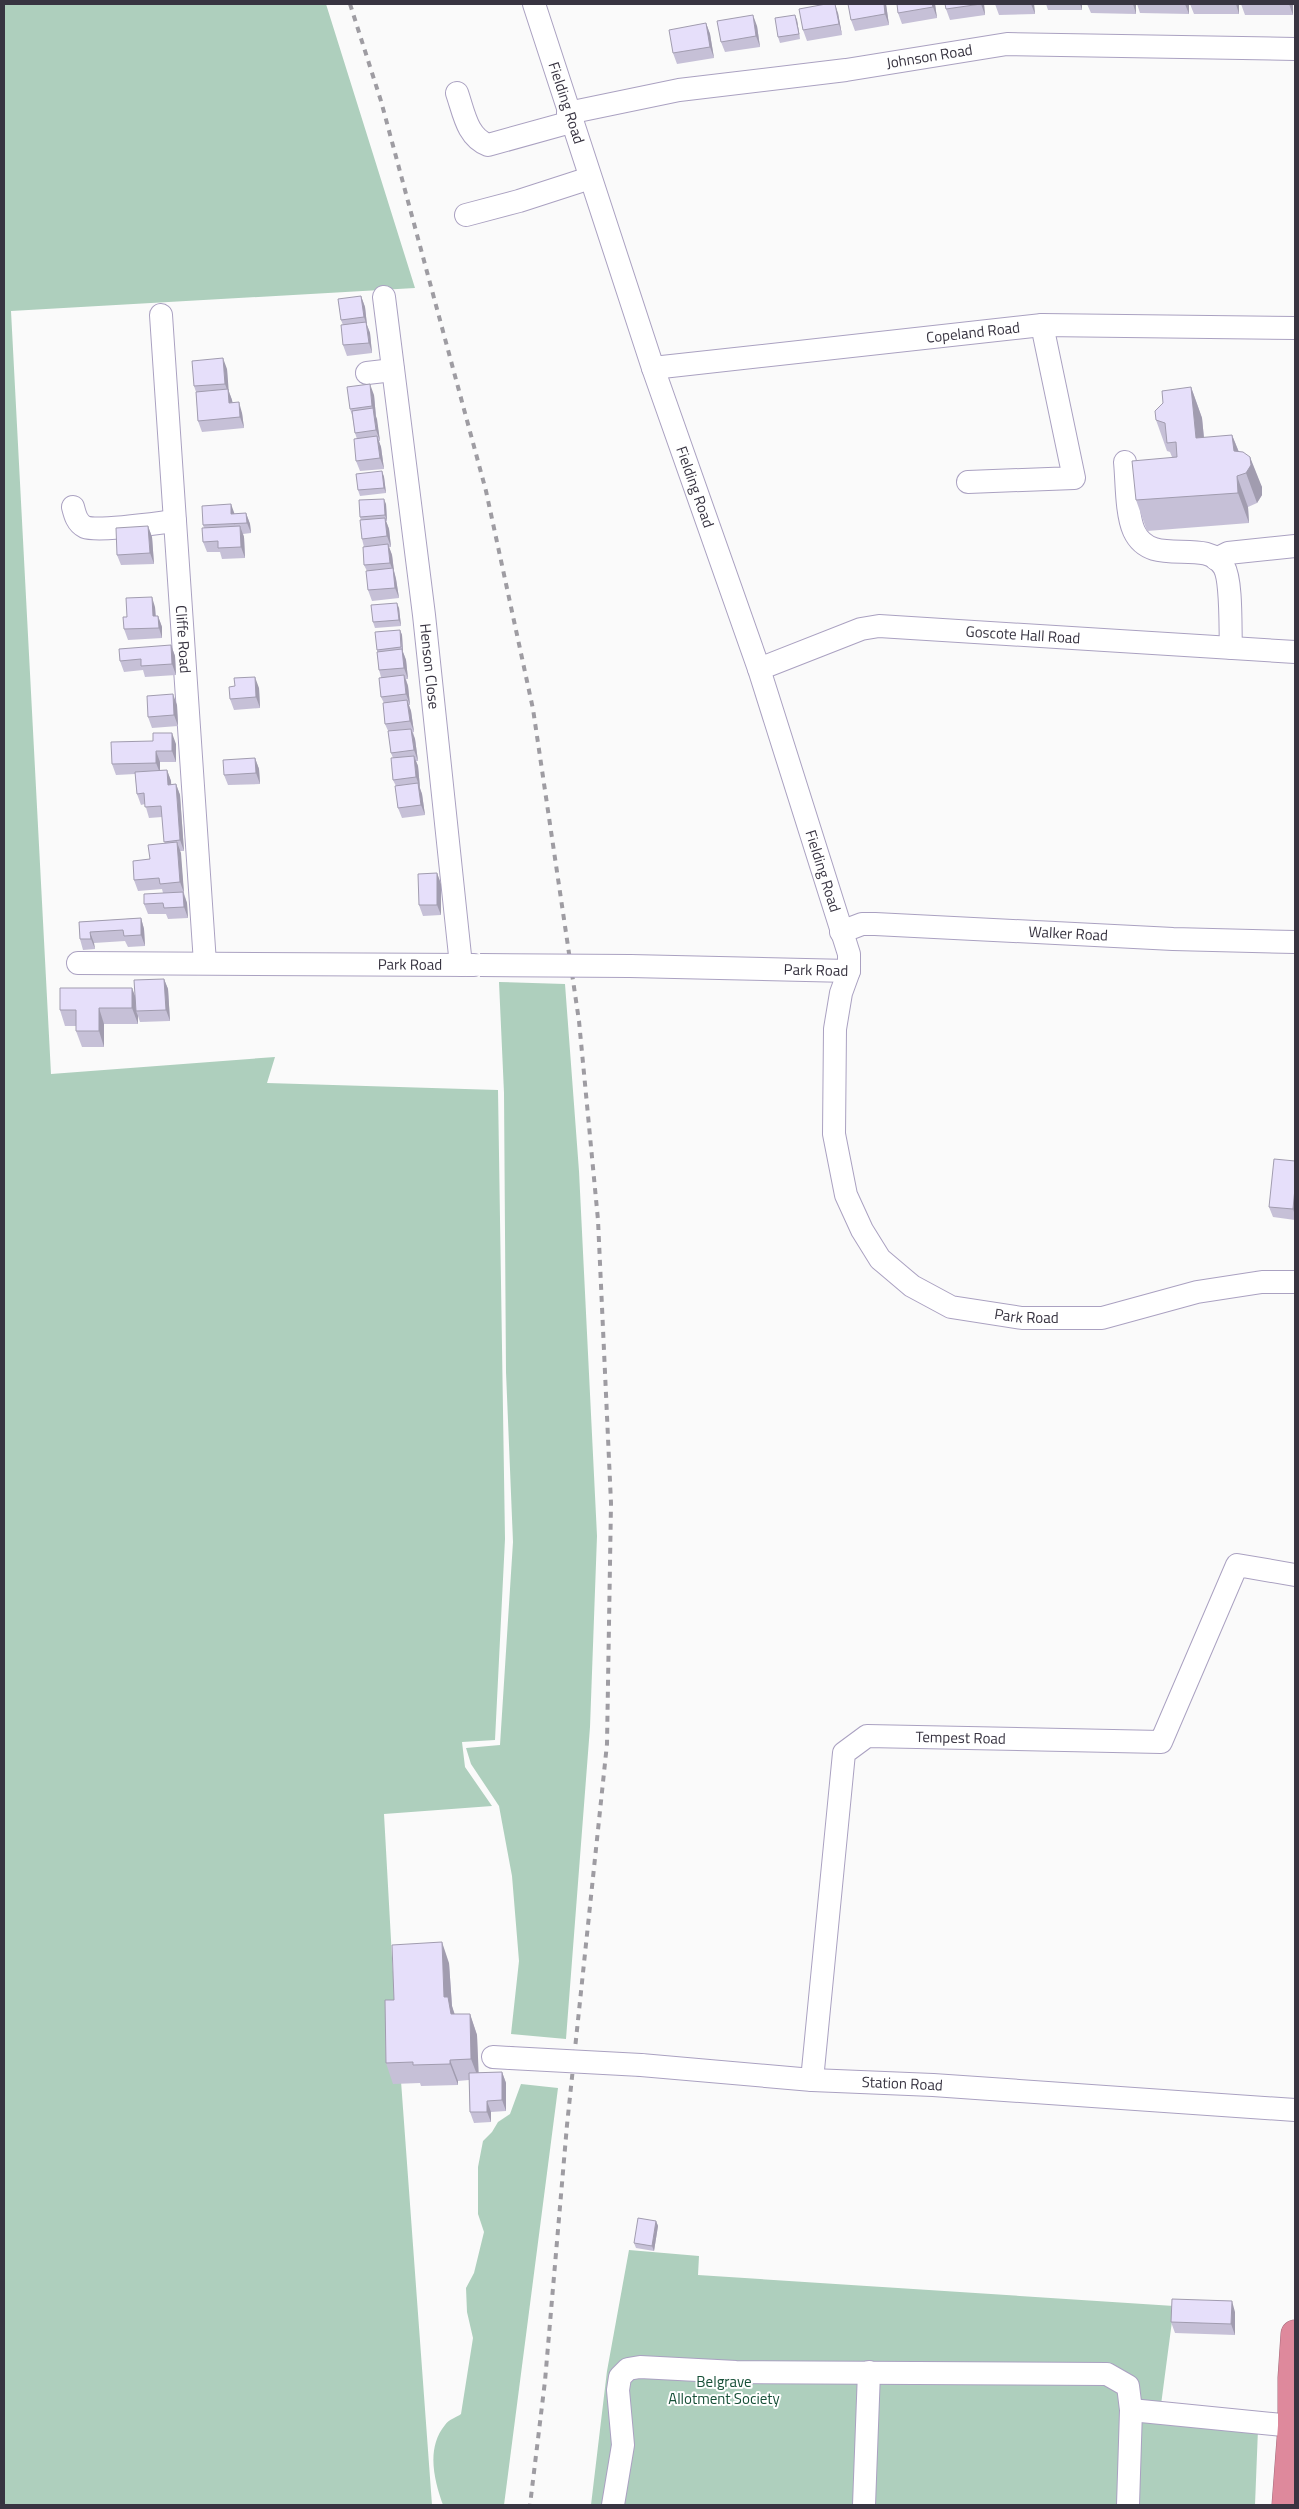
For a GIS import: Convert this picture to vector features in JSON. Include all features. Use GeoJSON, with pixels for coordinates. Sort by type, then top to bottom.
{"type":"FeatureCollection","features":[{"type":"Feature","properties":{"kind":"highway"},"geometry":{"type":"LineString","coordinates":[[1286,2505],[1292,2426],[1295,2334]]}},
{"type":"Feature","properties":{"kind":"street","name":"Fielding Road"},"geometry":{"type":"LineString","coordinates":[[534,4],[653,368],[759,669],[849,954],[849,971]]}},
{"type":"Feature","properties":{"kind":"street","name":"Johnson Road"},"geometry":{"type":"LineString","coordinates":[[457,93],[472,133],[479,142],[488,145],[570,117],[679,90],[846,70],[1008,44],[1295,49]]}},
{"type":"Feature","properties":{"kind":"street"},"geometry":{"type":"LineString","coordinates":[[466,215],[519,201],[590,178]]}},
{"type":"Feature","properties":{"kind":"street","name":"Henson Close"},"geometry":{"type":"LineString","coordinates":[[384,297],[471,965]]}},
{"type":"Feature","properties":{"kind":"street","name":"Cliffe Road"},"geometry":{"type":"LineString","coordinates":[[161,315],[206,963]]}},
{"type":"Feature","properties":{"kind":"street"},"geometry":{"type":"LineString","coordinates":[[968,482],[1074,478],[1042,324]]}},
{"type":"Feature","properties":{"kind":"street","name":"Copeland Road"},"geometry":{"type":"LineString","coordinates":[[653,368],[1042,324],[1295,328]]}},
{"type":"Feature","properties":{"kind":"street"},"geometry":{"type":"LineString","coordinates":[[367,373],[393,370]]}},
{"type":"Feature","properties":{"kind":"street"},"geometry":{"type":"LineString","coordinates":[[1125,462],[1130,520],[1134,531],[1141,541],[1152,549],[1168,552],[1200,552],[1216,559],[1224,567],[1228,582],[1230,648]]}},
{"type":"Feature","properties":{"kind":"street"},"geometry":{"type":"LineString","coordinates":[[72,508],[76,519],[84,526],[99,528],[175,521]]}},
{"type":"Feature","properties":{"kind":"street"},"geometry":{"type":"LineString","coordinates":[[1216,559],[1228,553],[1295,546]]}},
{"type":"Feature","properties":{"kind":"street","name":"Goscote Hall Road"},"geometry":{"type":"LineString","coordinates":[[759,669],[861,629],[879,626],[1295,652]]}},
{"type":"Feature","properties":{"kind":"street","name":"Walker Road"},"geometry":{"type":"LineString","coordinates":[[841,932],[862,924],[875,924],[1173,939],[1295,942]]}},
{"type":"Feature","properties":{"kind":"street","name":"Park Road"},"geometry":{"type":"LineString","coordinates":[[78,963],[630,966],[849,971],[841,993],[835,1029],[834,1134],[846,1194],[862,1230],[880,1259],[912,1286],[951,1307],[1022,1318],[1102,1318],[1197,1292],[1262,1282],[1295,1282]]}},
{"type":"Feature","properties":{"kind":"street","name":"Tempest Road"},"geometry":{"type":"LineString","coordinates":[[812,2080],[844,1753],[867,1736],[1161,1742],[1237,1565],[1295,1575]]}},
{"type":"Feature","properties":{"kind":"street","name":"Station Road"},"geometry":{"type":"LineString","coordinates":[[501,2057],[641,2065],[812,2080],[933,2085],[1295,2110]]}},
{"type":"Feature","properties":{"kind":"street"},"geometry":{"type":"LineString","coordinates":[[613,2505],[623,2445],[618,2390],[620,2377],[628,2369],[640,2367],[736,2372],[1107,2374],[1128,2386],[1131,2410],[1128,2505]]}},
{"type":"Feature","properties":{"kind":"street"},"geometry":{"type":"LineString","coordinates":[[864,2505],[869,2372]]}},
{"type":"Feature","properties":{"kind":"street"},"geometry":{"type":"LineString","coordinates":[[1131,2410],[1292,2426]]}},
{"type":"Feature","properties":{"kind":"green space"},"geometry":{"type":"Polygon","coordinates":[[[4,4],[326,4],[415,288],[11,311],[51,1074],[275,1057],[267,1083],[498,1090],[505,1539],[495,1740],[462,1742],[465,1767],[492,1806],[384,1814],[392,1958],[432,2505],[4,2505],[4,4]]]}},
{"type":"Feature","properties":{"kind":"green space"},"geometry":{"type":"Polygon","coordinates":[[[499,982],[565,984],[579,1171],[597,1536],[590,1727],[566,2039],[511,2034],[519,1961],[512,1876],[499,1806],[471,1764],[466,1748],[500,1745],[513,1542],[506,1372],[504,1093],[499,982]]]}},
{"type":"Feature","properties":{"kind":"green space"},"geometry":{"type":"Polygon","coordinates":[[[521,2084],[558,2088],[504,2505],[443,2505],[435,2475],[435,2444],[446,2423],[461,2414],[473,2338],[467,2312],[466,2288],[474,2273],[484,2232],[478,2214],[478,2167],[483,2141],[498,2122],[510,2114],[521,2084]]]}},
{"type":"Feature","properties":{"kind":"green space","name":"Belgrave Allotment Society"},"geometry":{"type":"Polygon","coordinates":[[[629,2250],[699,2256],[698,2275],[1174,2306],[1159,2420],[1258,2429],[1255,2505],[591,2505],[607,2371],[629,2250]]]}},
{"type":"Feature","properties":{"kind":"building"},"geometry":{"type":"Polygon","coordinates":[[[835,4],[839,24],[803,30],[799,9],[835,4]]]}},
{"type":"Feature","properties":{"kind":"building"},"geometry":{"type":"Polygon","coordinates":[[[848,4],[884,4],[885,14],[851,20],[848,4]]]}},
{"type":"Feature","properties":{"kind":"building"},"geometry":{"type":"Polygon","coordinates":[[[897,4],[932,4],[933,7],[898,13],[897,4]]]}},
{"type":"Feature","properties":{"kind":"building"},"geometry":{"type":"Polygon","coordinates":[[[945,4],[981,4],[946,9],[945,4]]]}},
{"type":"Feature","properties":{"kind":"building"},"geometry":{"type":"Polygon","coordinates":[[[753,15],[756,36],[721,42],[717,21],[753,15]]]}},
{"type":"Feature","properties":{"kind":"building"},"geometry":{"type":"Polygon","coordinates":[[[795,15],[799,34],[778,37],[775,18],[795,15]]]}},
{"type":"Feature","properties":{"kind":"building"},"geometry":{"type":"Polygon","coordinates":[[[706,23],[710,47],[673,53],[669,30],[706,23]]]}},
{"type":"Feature","properties":{"kind":"building"},"geometry":{"type":"Polygon","coordinates":[[[361,296],[364,317],[341,320],[338,299],[361,296]]]}},
{"type":"Feature","properties":{"kind":"building"},"geometry":{"type":"Polygon","coordinates":[[[366,322],[369,343],[343,345],[341,325],[366,322]]]}},
{"type":"Feature","properties":{"kind":"building"},"geometry":{"type":"Polygon","coordinates":[[[223,358],[225,384],[194,386],[192,361],[223,358]]]}},
{"type":"Feature","properties":{"kind":"building"},"geometry":{"type":"Polygon","coordinates":[[[370,384],[372,406],[350,409],[347,387],[370,384]]]}},
{"type":"Feature","properties":{"kind":"building"},"geometry":{"type":"Polygon","coordinates":[[[1191,387],[1196,438],[1232,435],[1234,451],[1243,452],[1250,457],[1251,465],[1246,473],[1237,476],[1238,493],[1136,500],[1132,461],[1177,457],[1176,442],[1167,443],[1165,423],[1156,420],[1155,411],[1163,403],[1162,391],[1191,387]]]}},
{"type":"Feature","properties":{"kind":"building"},"geometry":{"type":"Polygon","coordinates":[[[228,389],[229,403],[239,402],[240,417],[198,421],[196,392],[228,389]]]}},
{"type":"Feature","properties":{"kind":"building"},"geometry":{"type":"Polygon","coordinates":[[[373,408],[376,430],[355,433],[352,411],[373,408]]]}},
{"type":"Feature","properties":{"kind":"building"},"geometry":{"type":"Polygon","coordinates":[[[377,436],[380,458],[356,461],[354,439],[377,436]]]}},
{"type":"Feature","properties":{"kind":"building"},"geometry":{"type":"Polygon","coordinates":[[[382,471],[384,488],[358,490],[356,474],[382,471]]]}},
{"type":"Feature","properties":{"kind":"building"},"geometry":{"type":"Polygon","coordinates":[[[384,499],[385,515],[360,517],[359,500],[384,499]]]}},
{"type":"Feature","properties":{"kind":"building"},"geometry":{"type":"Polygon","coordinates":[[[231,504],[231,514],[246,513],[247,523],[203,525],[202,506],[231,504]]]}},
{"type":"Feature","properties":{"kind":"building"},"geometry":{"type":"Polygon","coordinates":[[[385,518],[387,536],[362,539],[360,520],[385,518]]]}},
{"type":"Feature","properties":{"kind":"building"},"geometry":{"type":"Polygon","coordinates":[[[148,526],[150,553],[117,555],[116,528],[148,526]]]}},
{"type":"Feature","properties":{"kind":"building"},"geometry":{"type":"Polygon","coordinates":[[[240,526],[241,547],[218,548],[218,541],[203,542],[202,528],[240,526]]]}},
{"type":"Feature","properties":{"kind":"building"},"geometry":{"type":"Polygon","coordinates":[[[388,544],[390,563],[364,565],[363,547],[388,544]]]}},
{"type":"Feature","properties":{"kind":"building"},"geometry":{"type":"Polygon","coordinates":[[[393,568],[395,588],[368,590],[366,571],[393,568]]]}},
{"type":"Feature","properties":{"kind":"building"},"geometry":{"type":"Polygon","coordinates":[[[152,597],[153,616],[158,616],[159,628],[124,629],[123,617],[127,617],[126,598],[152,597]]]}},
{"type":"Feature","properties":{"kind":"building"},"geometry":{"type":"Polygon","coordinates":[[[397,603],[399,620],[373,622],[371,605],[397,603]]]}},
{"type":"Feature","properties":{"kind":"building"},"geometry":{"type":"Polygon","coordinates":[[[400,630],[401,647],[377,650],[375,632],[400,630]]]}},
{"type":"Feature","properties":{"kind":"building"},"geometry":{"type":"Polygon","coordinates":[[[171,645],[172,664],[141,666],[141,659],[120,661],[119,649],[171,645]]]}},
{"type":"Feature","properties":{"kind":"building"},"geometry":{"type":"Polygon","coordinates":[[[402,649],[404,668],[379,670],[377,652],[402,649]]]}},
{"type":"Feature","properties":{"kind":"building"},"geometry":{"type":"Polygon","coordinates":[[[404,675],[406,694],[381,697],[379,678],[404,675]]]}},
{"type":"Feature","properties":{"kind":"building"},"geometry":{"type":"Polygon","coordinates":[[[255,677],[256,697],[230,699],[229,687],[235,686],[234,678],[255,677]]]}},
{"type":"Feature","properties":{"kind":"building"},"geometry":{"type":"Polygon","coordinates":[[[173,694],[174,715],[148,717],[147,696],[173,694]]]}},
{"type":"Feature","properties":{"kind":"building"},"geometry":{"type":"Polygon","coordinates":[[[407,700],[410,721],[385,724],[383,703],[407,700]]]}},
{"type":"Feature","properties":{"kind":"building"},"geometry":{"type":"Polygon","coordinates":[[[411,729],[414,750],[391,753],[388,731],[411,729]]]}},
{"type":"Feature","properties":{"kind":"building"},"geometry":{"type":"Polygon","coordinates":[[[153,733],[172,733],[172,751],[156,751],[156,763],[112,764],[111,742],[153,741],[153,733]]]}},
{"type":"Feature","properties":{"kind":"building"},"geometry":{"type":"Polygon","coordinates":[[[414,756],[416,777],[393,780],[391,758],[414,756]]]}},
{"type":"Feature","properties":{"kind":"building"},"geometry":{"type":"Polygon","coordinates":[[[255,758],[256,773],[224,775],[223,760],[255,758]]]}},
{"type":"Feature","properties":{"kind":"building"},"geometry":{"type":"Polygon","coordinates":[[[167,770],[168,785],[176,784],[180,840],[164,842],[161,806],[145,807],[144,793],[137,794],[135,772],[167,770]]]}},
{"type":"Feature","properties":{"kind":"building"},"geometry":{"type":"Polygon","coordinates":[[[418,783],[421,805],[398,808],[395,786],[418,783]]]}},
{"type":"Feature","properties":{"kind":"building"},"geometry":{"type":"Polygon","coordinates":[[[177,842],[180,882],[160,884],[159,878],[134,880],[133,861],[150,859],[148,845],[177,842]]]}},
{"type":"Feature","properties":{"kind":"building"},"geometry":{"type":"Polygon","coordinates":[[[437,873],[437,905],[419,905],[418,874],[437,873]]]}},
{"type":"Feature","properties":{"kind":"building"},"geometry":{"type":"Polygon","coordinates":[[[183,892],[184,907],[164,908],[163,903],[144,904],[144,894],[183,892]]]}},
{"type":"Feature","properties":{"kind":"building"},"geometry":{"type":"Polygon","coordinates":[[[141,918],[141,935],[124,936],[123,930],[90,932],[91,939],[80,939],[79,922],[141,918]]]}},
{"type":"Feature","properties":{"kind":"building"},"geometry":{"type":"Polygon","coordinates":[[[164,979],[166,1010],[136,1011],[134,980],[164,979]]]}},
{"type":"Feature","properties":{"kind":"building"},"geometry":{"type":"Polygon","coordinates":[[[60,988],[132,988],[132,1008],[99,1008],[99,1031],[76,1031],[76,1010],[60,1010],[60,988]]]}},
{"type":"Feature","properties":{"kind":"building"},"geometry":{"type":"Polygon","coordinates":[[[1274,1159],[1295,1161],[1293,1209],[1269,1207],[1274,1159]]]}},
{"type":"Feature","properties":{"kind":"building"},"geometry":{"type":"Polygon","coordinates":[[[442,1942],[444,1997],[448,1997],[451,2014],[470,2014],[471,2059],[450,2060],[450,2064],[413,2065],[413,2062],[386,2063],[385,2000],[394,2000],[392,1945],[442,1942]]]}},
{"type":"Feature","properties":{"kind":"building"},"geometry":{"type":"Polygon","coordinates":[[[502,2072],[502,2100],[487,2101],[487,2112],[470,2112],[469,2073],[502,2072]]]}},
{"type":"Feature","properties":{"kind":"building"},"geometry":{"type":"Polygon","coordinates":[[[638,2218],[656,2221],[652,2246],[634,2243],[638,2218]]]}},
{"type":"Feature","properties":{"kind":"building"},"geometry":{"type":"Polygon","coordinates":[[[1172,2299],[1232,2301],[1231,2324],[1171,2322],[1172,2299]]]}},
{"type":"Feature","properties":{"kind":"railway"},"geometry":{"type":"LineString","coordinates":[[350,4],[381,101],[486,491],[533,709],[579,1021],[598,1220],[611,1503],[607,1744],[567,2125],[545,2381],[530,2505]]}}]}
